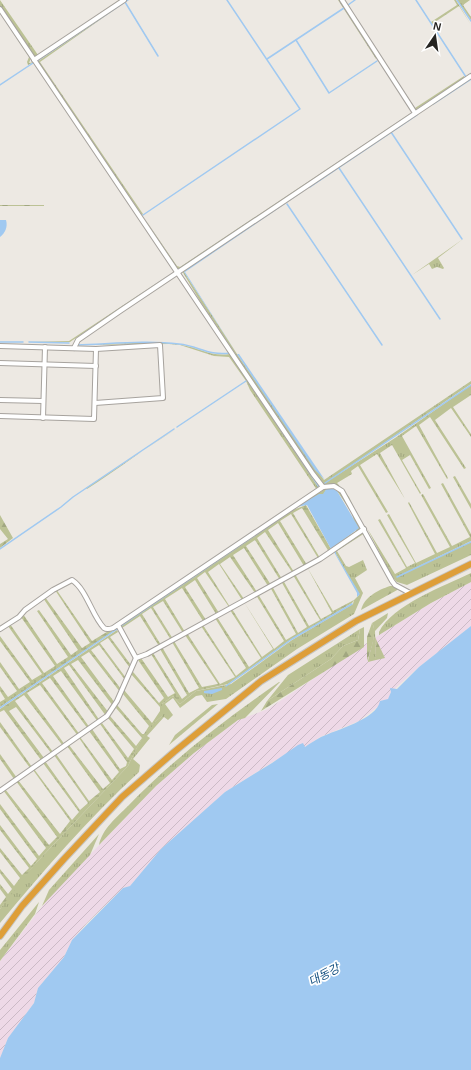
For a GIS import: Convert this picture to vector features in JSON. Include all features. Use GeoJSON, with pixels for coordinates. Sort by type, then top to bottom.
{"type":"FeatureCollection","features":[{"type":"Feature","properties":{"kind":"highway"},"geometry":{"type":"LineString","coordinates":[[0,936],[22,906],[106,814],[174,752],[281,667],[356,621],[471,564]]}},
{"type":"Feature","properties":{"kind":"street"},"geometry":{"type":"LineString","coordinates":[[34,60],[124,0]]}},
{"type":"Feature","properties":{"kind":"street"},"geometry":{"type":"LineString","coordinates":[[342,0],[415,113]]}},
{"type":"Feature","properties":{"kind":"street"},"geometry":{"type":"LineString","coordinates":[[0,9],[323,487]]}},
{"type":"Feature","properties":{"kind":"street"},"geometry":{"type":"LineString","coordinates":[[74,348],[78,340],[471,76]]}},
{"type":"Feature","properties":{"kind":"street"},"geometry":{"type":"LineString","coordinates":[[0,346],[96,349],[160,345],[163,398],[94,403]]}},
{"type":"Feature","properties":{"kind":"street"},"geometry":{"type":"LineString","coordinates":[[43,418],[45,347]]}},
{"type":"Feature","properties":{"kind":"street"},"geometry":{"type":"LineString","coordinates":[[0,416],[94,419],[96,349]]}},
{"type":"Feature","properties":{"kind":"street"},"geometry":{"type":"LineString","coordinates":[[0,363],[96,366]]}},
{"type":"Feature","properties":{"kind":"street"},"geometry":{"type":"LineString","coordinates":[[0,400],[43,401]]}},
{"type":"Feature","properties":{"kind":"street"},"geometry":{"type":"LineString","coordinates":[[0,629],[19,617],[25,610],[53,590],[72,580],[87,599],[104,627],[110,629],[323,487],[330,485],[338,488],[364,529],[392,581],[395,585],[410,593]]}},
{"type":"Feature","properties":{"kind":"street"},"geometry":{"type":"LineString","coordinates":[[0,790],[107,716],[117,701],[136,658],[147,654],[320,559],[364,529]]}},
{"type":"Feature","properties":{"kind":"street"},"geometry":{"type":"LineString","coordinates":[[118,625],[136,658]]}},
{"type":"Feature","properties":{"kind":"shaded area"},"geometry":{"type":"Polygon","coordinates":[[[471,582],[471,626],[419,667],[391,692],[388,700],[380,701],[380,705],[359,721],[320,737],[305,747],[292,750],[225,792],[161,849],[130,886],[123,888],[87,923],[72,940],[64,957],[38,988],[34,1003],[8,1038],[0,1058],[0,961],[50,896],[156,786],[194,753],[238,720],[268,709],[379,635],[431,603],[471,582]]]}},
{"type":"Feature","properties":{"kind":"green space"},"geometry":{"type":"Polygon","coordinates":[[[0,0],[38,55],[119,0],[122,0],[36,58],[0,6],[0,0]]]}},
{"type":"Feature","properties":{"kind":"green space"},"geometry":{"type":"Polygon","coordinates":[[[338,0],[340,0],[377,57],[376,59],[338,0]]]}},
{"type":"Feature","properties":{"kind":"green space"},"geometry":{"type":"Polygon","coordinates":[[[454,0],[456,0],[471,25],[459,6],[432,24],[431,22],[457,5],[454,0]]]}},
{"type":"Feature","properties":{"kind":"green space"},"geometry":{"type":"Polygon","coordinates":[[[457,0],[470,0],[463,5],[471,17],[471,20],[457,0]]]}},
{"type":"Feature","properties":{"kind":"green space"},"geometry":{"type":"Polygon","coordinates":[[[124,3],[40,62],[143,214],[142,215],[37,62],[124,3]]]}},
{"type":"Feature","properties":{"kind":"green space"},"geometry":{"type":"Polygon","coordinates":[[[0,13],[31,58],[29,63],[34,62],[28,65],[27,62],[29,57],[0,13]]]}},
{"type":"Feature","properties":{"kind":"green space"},"geometry":{"type":"Polygon","coordinates":[[[382,58],[415,108],[464,76],[465,78],[415,110],[382,58]]]}},
{"type":"Feature","properties":{"kind":"green space"},"geometry":{"type":"Polygon","coordinates":[[[471,77],[193,264],[184,272],[237,354],[324,480],[471,381],[471,384],[325,483],[395,438],[471,385],[471,395],[453,407],[471,434],[471,437],[451,408],[435,420],[466,468],[464,469],[430,417],[419,425],[448,478],[447,479],[416,426],[402,436],[431,488],[429,489],[410,455],[402,460],[421,493],[420,494],[392,445],[380,453],[405,499],[377,454],[360,465],[388,512],[386,513],[358,466],[351,471],[352,474],[337,483],[349,497],[360,520],[351,502],[343,491],[332,485],[325,485],[316,475],[200,301],[182,271],[471,77]]]}},
{"type":"Feature","properties":{"kind":"green space"},"geometry":{"type":"Polygon","coordinates":[[[411,113],[180,269],[177,268],[143,216],[177,266],[180,267],[411,113]]]}},
{"type":"Feature","properties":{"kind":"green space"},"geometry":{"type":"Polygon","coordinates":[[[44,205],[44,206],[0,206],[44,205]]]}},
{"type":"Feature","properties":{"kind":"green space"},"geometry":{"type":"Polygon","coordinates":[[[463,239],[438,258],[444,268],[443,269],[437,267],[432,269],[429,264],[412,275],[463,239]]]}},
{"type":"Feature","properties":{"kind":"green space"},"geometry":{"type":"Polygon","coordinates":[[[172,273],[70,342],[26,341],[69,341],[172,273]]]}},
{"type":"Feature","properties":{"kind":"green space"},"geometry":{"type":"Polygon","coordinates":[[[135,343],[176,344],[188,346],[211,353],[223,355],[230,354],[319,488],[317,490],[229,357],[214,356],[180,345],[169,344],[79,345],[135,343]]]}},
{"type":"Feature","properties":{"kind":"green space"},"geometry":{"type":"Polygon","coordinates":[[[146,449],[98,482],[87,489],[86,488],[146,449]]]}},
{"type":"Feature","properties":{"kind":"green space"},"geometry":{"type":"Polygon","coordinates":[[[455,476],[471,504],[471,509],[453,477],[455,476]]]}},
{"type":"Feature","properties":{"kind":"green space"},"geometry":{"type":"Polygon","coordinates":[[[443,483],[471,534],[471,541],[396,577],[471,542],[471,555],[407,585],[397,582],[392,577],[367,528],[395,574],[406,568],[378,520],[380,519],[407,567],[415,563],[387,515],[389,514],[416,563],[435,554],[408,503],[409,502],[437,553],[450,547],[421,495],[423,494],[452,546],[470,537],[441,484],[443,483]]]}},
{"type":"Feature","properties":{"kind":"green space"},"geometry":{"type":"Polygon","coordinates":[[[331,486],[342,494],[361,529],[331,550],[337,543],[356,531],[352,513],[337,491],[331,486]]]}},
{"type":"Feature","properties":{"kind":"green space"},"geometry":{"type":"Polygon","coordinates":[[[324,488],[327,488],[324,494],[304,502],[322,491],[324,488]]]}},
{"type":"Feature","properties":{"kind":"green space"},"geometry":{"type":"Polygon","coordinates":[[[303,502],[304,502],[121,626],[303,502]]]}},
{"type":"Feature","properties":{"kind":"green space"},"geometry":{"type":"Polygon","coordinates":[[[306,505],[331,549],[329,552],[302,508],[293,513],[320,558],[318,558],[291,514],[280,521],[307,565],[304,566],[278,523],[268,530],[294,572],[292,572],[265,532],[257,538],[282,579],[280,580],[255,540],[246,546],[271,585],[268,586],[244,548],[233,555],[257,592],[255,593],[230,557],[220,564],[244,599],[242,600],[219,564],[208,572],[230,607],[205,572],[197,578],[219,613],[216,614],[195,580],[185,587],[206,620],[203,621],[182,588],[165,599],[185,632],[183,633],[163,601],[153,607],[173,639],[171,640],[151,608],[142,614],[161,645],[159,646],[140,616],[122,628],[121,626],[293,510],[306,505]]]}},
{"type":"Feature","properties":{"kind":"green space"},"geometry":{"type":"Polygon","coordinates":[[[0,515],[13,538],[0,548],[0,544],[8,539],[0,529],[0,515]]]}},
{"type":"Feature","properties":{"kind":"green space"},"geometry":{"type":"Polygon","coordinates":[[[363,531],[365,533],[337,551],[346,566],[349,567],[363,560],[367,570],[355,578],[363,593],[354,614],[297,649],[226,699],[207,702],[202,695],[196,696],[180,708],[173,698],[165,704],[173,715],[168,720],[164,717],[147,736],[150,738],[133,759],[140,765],[139,772],[67,845],[0,923],[0,909],[14,889],[35,864],[128,766],[146,732],[162,716],[162,704],[173,696],[180,704],[196,691],[231,684],[292,640],[353,604],[354,600],[359,595],[336,554],[336,550],[363,531]]]}},
{"type":"Feature","properties":{"kind":"green space"},"geometry":{"type":"Polygon","coordinates":[[[307,567],[333,611],[354,600],[352,603],[290,640],[228,684],[196,691],[180,704],[173,696],[162,704],[162,716],[151,726],[138,746],[128,766],[35,864],[0,909],[0,905],[6,897],[0,889],[0,884],[8,894],[12,889],[0,873],[0,869],[14,886],[20,878],[0,852],[0,848],[22,875],[29,868],[0,830],[0,825],[31,866],[37,859],[0,809],[0,804],[39,856],[46,848],[3,790],[5,789],[49,845],[57,837],[16,781],[18,780],[60,834],[70,821],[33,770],[34,769],[72,820],[79,812],[43,763],[45,761],[80,810],[88,803],[54,755],[56,754],[89,801],[100,792],[67,746],[69,745],[103,789],[110,783],[79,738],[80,737],[112,780],[119,772],[89,731],[92,729],[120,769],[126,766],[127,762],[100,724],[102,723],[128,758],[134,749],[108,718],[110,716],[136,746],[142,738],[116,708],[117,705],[142,734],[144,734],[149,726],[123,694],[124,690],[152,723],[160,711],[160,707],[131,674],[132,671],[159,703],[164,698],[138,660],[141,658],[168,697],[175,693],[151,654],[153,653],[182,699],[187,695],[160,649],[162,647],[189,693],[199,688],[172,642],[174,641],[202,687],[218,684],[185,635],[187,633],[220,684],[235,677],[201,626],[203,625],[236,676],[246,668],[215,618],[217,617],[249,667],[261,658],[230,610],[232,609],[262,657],[273,649],[244,602],[274,649],[284,641],[256,595],[258,594],[286,640],[296,634],[270,587],[272,586],[298,633],[307,627],[281,581],[283,580],[309,626],[320,620],[293,575],[295,574],[321,619],[332,613],[307,567]]]}},
{"type":"Feature","properties":{"kind":"green space"},"geometry":{"type":"Polygon","coordinates":[[[471,573],[471,582],[431,603],[379,635],[379,632],[386,622],[395,613],[433,590],[471,573]]]}},
{"type":"Feature","properties":{"kind":"green space"},"geometry":{"type":"Polygon","coordinates":[[[390,586],[394,586],[399,589],[361,610],[368,598],[376,592],[390,586]]]}},
{"type":"Feature","properties":{"kind":"green space"},"geometry":{"type":"Polygon","coordinates":[[[56,589],[92,641],[110,630],[118,628],[0,707],[0,702],[5,699],[0,691],[0,686],[8,697],[17,691],[0,667],[0,662],[19,689],[30,682],[0,641],[0,636],[32,680],[42,674],[8,626],[10,624],[44,673],[55,666],[21,617],[23,614],[57,664],[68,657],[37,611],[39,610],[71,655],[78,650],[43,598],[45,597],[82,648],[90,643],[55,590],[56,589]]]}},
{"type":"Feature","properties":{"kind":"green space"},"geometry":{"type":"Polygon","coordinates":[[[388,613],[387,618],[375,631],[376,660],[368,662],[374,637],[374,627],[372,623],[388,613]]]}},
{"type":"Feature","properties":{"kind":"green space"},"geometry":{"type":"Polygon","coordinates":[[[372,623],[374,627],[374,636],[367,661],[367,637],[372,623]]]}},
{"type":"Feature","properties":{"kind":"green space"},"geometry":{"type":"Polygon","coordinates":[[[364,627],[364,647],[261,711],[267,701],[331,659],[343,646],[358,640],[360,629],[364,627]]]}},
{"type":"Feature","properties":{"kind":"green space"},"geometry":{"type":"Polygon","coordinates":[[[360,629],[358,640],[343,646],[331,659],[267,701],[288,675],[360,629]]]}},
{"type":"Feature","properties":{"kind":"green space"},"geometry":{"type":"Polygon","coordinates":[[[117,630],[118,632],[110,637],[131,665],[130,668],[108,638],[100,643],[126,678],[125,680],[99,645],[91,650],[121,689],[120,692],[89,652],[81,657],[115,703],[113,706],[78,660],[71,664],[109,713],[106,716],[69,665],[64,668],[100,721],[98,722],[61,671],[53,676],[90,728],[88,729],[50,678],[42,683],[80,735],[78,736],[40,685],[27,693],[65,745],[63,746],[24,695],[15,701],[53,752],[51,753],[16,707],[9,711],[44,758],[41,760],[4,710],[0,712],[0,709],[117,630]]]}},
{"type":"Feature","properties":{"kind":"green space"},"geometry":{"type":"Polygon","coordinates":[[[375,637],[385,658],[376,660],[375,637]]]}},
{"type":"Feature","properties":{"kind":"green space"},"geometry":{"type":"Polygon","coordinates":[[[279,682],[245,718],[238,720],[194,753],[156,786],[99,845],[103,834],[110,824],[163,772],[219,726],[279,682]]]}},
{"type":"Feature","properties":{"kind":"green space"},"geometry":{"type":"Polygon","coordinates":[[[218,704],[169,745],[175,735],[212,705],[218,704]]]}},
{"type":"Feature","properties":{"kind":"green space"},"geometry":{"type":"Polygon","coordinates":[[[0,722],[32,767],[30,768],[0,727],[0,722]]]}},
{"type":"Feature","properties":{"kind":"green space"},"geometry":{"type":"Polygon","coordinates":[[[0,754],[17,778],[14,779],[0,759],[0,754]]]}},
{"type":"Feature","properties":{"kind":"green space"},"geometry":{"type":"Polygon","coordinates":[[[99,834],[90,855],[42,906],[49,890],[99,834]]]}},
{"type":"Feature","properties":{"kind":"green space"},"geometry":{"type":"Polygon","coordinates":[[[39,902],[35,914],[0,961],[0,950],[39,902]]]}},
{"type":"Feature","properties":{"kind":"water"},"geometry":{"type":"Polygon","coordinates":[[[310,187],[185,272],[237,354],[184,272],[193,264],[310,187]]]}},
{"type":"Feature","properties":{"kind":"water"},"geometry":{"type":"Polygon","coordinates":[[[0,220],[6,220],[7,225],[5,232],[0,237],[0,220]]]}},
{"type":"Feature","properties":{"kind":"water"},"geometry":{"type":"Polygon","coordinates":[[[237,354],[239,354],[325,480],[315,470],[237,354]]]}},
{"type":"Feature","properties":{"kind":"water"},"geometry":{"type":"Polygon","coordinates":[[[327,488],[332,488],[337,491],[359,528],[331,549],[307,505],[296,507],[319,494],[323,494],[327,488]]]}},
{"type":"Feature","properties":{"kind":"water"},"geometry":{"type":"Polygon","coordinates":[[[336,550],[336,554],[360,594],[357,597],[357,593],[334,552],[336,550]]]}},
{"type":"Feature","properties":{"kind":"water","name":"대동강"},"geometry":{"type":"Polygon","coordinates":[[[471,626],[471,1070],[0,1070],[0,1058],[8,1038],[34,1003],[38,988],[64,957],[72,940],[123,888],[130,886],[161,849],[225,792],[298,745],[303,743],[305,747],[321,737],[355,723],[372,713],[380,701],[388,699],[391,692],[390,688],[397,689],[419,667],[471,626]]]}},
{"type":"Feature","properties":{"kind":"water"},"geometry":{"type":"Polygon","coordinates":[[[222,688],[222,690],[212,694],[204,693],[204,691],[222,688]]]}},
{"type":"Feature","properties":{"kind":"waterway"},"geometry":{"type":"LineString","coordinates":[[37,61],[128,0]]}},
{"type":"Feature","properties":{"kind":"waterway"},"geometry":{"type":"LineString","coordinates":[[143,215],[300,109],[227,0]]}},
{"type":"Feature","properties":{"kind":"waterway"},"geometry":{"type":"LineString","coordinates":[[348,5],[355,0]]}},
{"type":"Feature","properties":{"kind":"waterway"},"geometry":{"type":"LineString","coordinates":[[416,0],[466,77]]}},
{"type":"Feature","properties":{"kind":"waterway"},"geometry":{"type":"LineString","coordinates":[[457,0],[471,21]]}},
{"type":"Feature","properties":{"kind":"waterway"},"geometry":{"type":"LineString","coordinates":[[125,2],[158,56]]}},
{"type":"Feature","properties":{"kind":"waterway"},"geometry":{"type":"LineString","coordinates":[[267,59],[344,8]]}},
{"type":"Feature","properties":{"kind":"waterway"},"geometry":{"type":"LineString","coordinates":[[296,40],[329,93],[377,61]]}},
{"type":"Feature","properties":{"kind":"waterway"},"geometry":{"type":"LineString","coordinates":[[0,85],[33,63]]}},
{"type":"Feature","properties":{"kind":"waterway"},"geometry":{"type":"LineString","coordinates":[[433,104],[471,79]]}},
{"type":"Feature","properties":{"kind":"waterway"},"geometry":{"type":"LineString","coordinates":[[310,187],[417,115]]}},
{"type":"Feature","properties":{"kind":"waterway"},"geometry":{"type":"LineString","coordinates":[[391,132],[462,239]]}},
{"type":"Feature","properties":{"kind":"waterway"},"geometry":{"type":"LineString","coordinates":[[339,168],[440,319]]}},
{"type":"Feature","properties":{"kind":"waterway"},"geometry":{"type":"LineString","coordinates":[[287,204],[382,345]]}},
{"type":"Feature","properties":{"kind":"waterway"},"geometry":{"type":"LineString","coordinates":[[0,342],[23,342]]}},
{"type":"Feature","properties":{"kind":"waterway"},"geometry":{"type":"LineString","coordinates":[[29,342],[69,343]]}},
{"type":"Feature","properties":{"kind":"waterway"},"geometry":{"type":"LineString","coordinates":[[77,345],[141,342],[167,343],[186,345],[209,352],[222,354],[230,353]]}},
{"type":"Feature","properties":{"kind":"waterway"},"geometry":{"type":"LineString","coordinates":[[245,376],[319,487]]}},
{"type":"Feature","properties":{"kind":"waterway"},"geometry":{"type":"LineString","coordinates":[[177,427],[246,381]]}},
{"type":"Feature","properties":{"kind":"waterway"},"geometry":{"type":"LineString","coordinates":[[325,483],[471,385]]}},
{"type":"Feature","properties":{"kind":"waterway"},"geometry":{"type":"LineString","coordinates":[[0,549],[73,497],[174,429]]}},
{"type":"Feature","properties":{"kind":"waterway"},"geometry":{"type":"LineString","coordinates":[[121,626],[285,515]]}},
{"type":"Feature","properties":{"kind":"waterway"},"geometry":{"type":"LineString","coordinates":[[397,577],[471,542]]}},
{"type":"Feature","properties":{"kind":"waterway"},"geometry":{"type":"LineString","coordinates":[[226,686],[292,639],[352,604]]}},
{"type":"Feature","properties":{"kind":"waterway"},"geometry":{"type":"LineString","coordinates":[[0,708],[117,629]]}}]}
